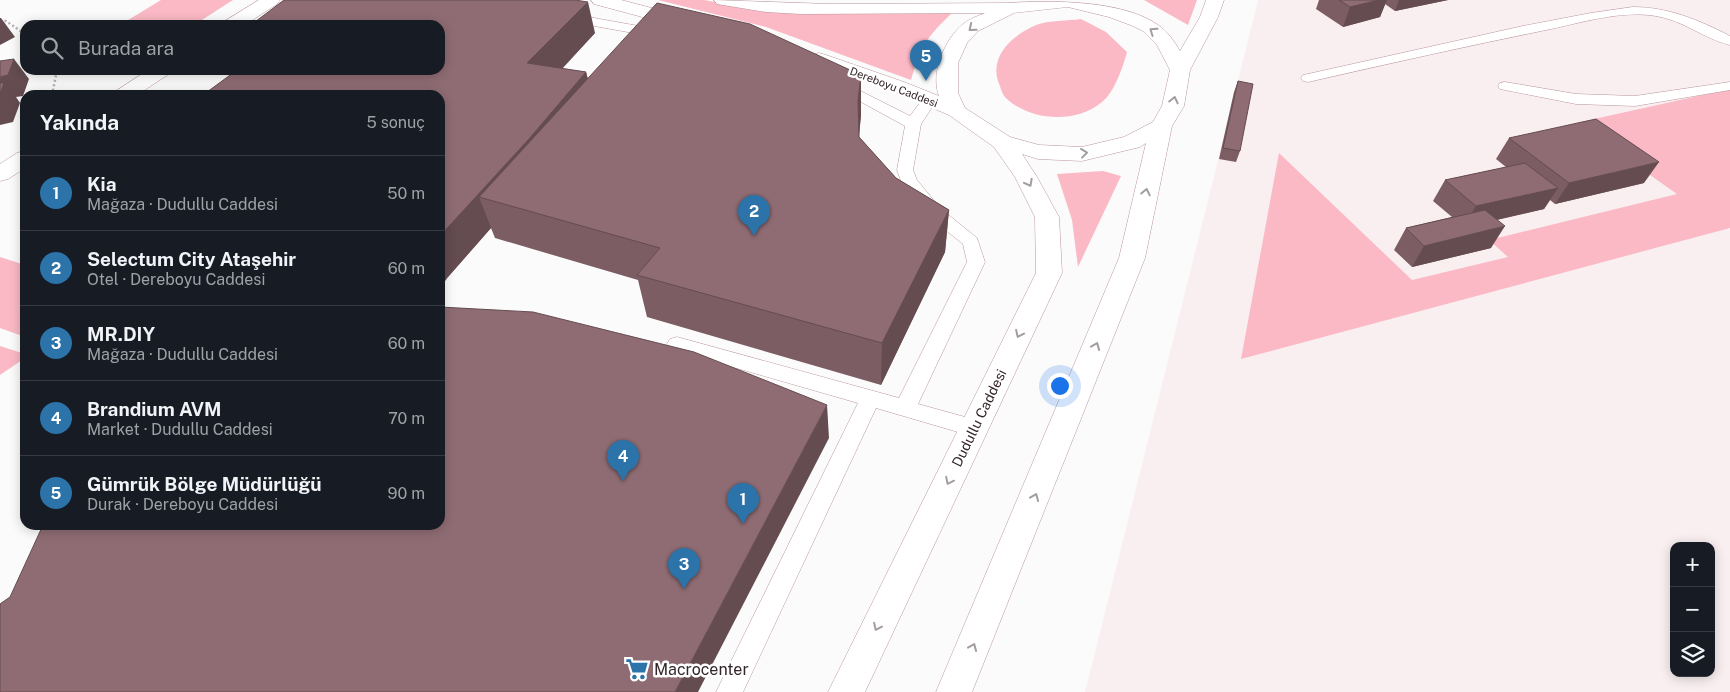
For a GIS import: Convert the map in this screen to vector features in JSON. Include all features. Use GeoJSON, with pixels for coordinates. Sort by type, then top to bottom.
{"type":"FeatureCollection","features":[{"type":"Feature","properties":{"kind":"main road"},"geometry":{"type":"LineString","coordinates":[[240,20],[271,0]]}},
{"type":"Feature","properties":{"kind":"main road"},"geometry":{"type":"LineString","coordinates":[[600,0],[698,26]]}},
{"type":"Feature","properties":{"kind":"main road"},"geometry":{"type":"LineString","coordinates":[[723,0],[771,7],[899,9],[947,6],[1010,8],[1071,1],[1136,21],[1157,32],[1168,46],[1180,70]]}},
{"type":"Feature","properties":{"kind":"main road","name":"Dudullu Caddesi"},"geometry":{"type":"LineString","coordinates":[[954,692],[1132,258],[1161,126],[1174,106],[1180,70],[1209,16],[1215,0]]}},
{"type":"Feature","properties":{"kind":"main road"},"geometry":{"type":"LineString","coordinates":[[956,111],[948,93],[948,64],[958,41],[970,27],[1010,8]]}},
{"type":"Feature","properties":{"kind":"main road","name":"Dereboyu Caddesi"},"geometry":{"type":"LineString","coordinates":[[798,52],[897,86],[956,111]]}},
{"type":"Feature","properties":{"kind":"main road"},"geometry":{"type":"LineString","coordinates":[[131,90],[154,75]]}},
{"type":"Feature","properties":{"kind":"main road","name":"Dudullu Caddesi"},"geometry":{"type":"LineString","coordinates":[[956,111],[1002,142],[1038,152],[1082,154],[1132,142],[1161,126]]}},
{"type":"Feature","properties":{"kind":"main road","name":"Dudullu Caddesi"},"geometry":{"type":"LineString","coordinates":[[846,692],[1049,273],[1047,217],[1026,177],[1002,142]]}},
{"type":"Feature","properties":{"kind":"main road"},"geometry":{"type":"LineString","coordinates":[[0,174],[20,161]]}},
{"type":"Feature","properties":{"kind":"lane"},"geometry":{"type":"LineString","coordinates":[[1668,0],[1674,18]]}},
{"type":"Feature","properties":{"kind":"lane"},"geometry":{"type":"LineString","coordinates":[[1308,78],[1472,40],[1595,16],[1655,12],[1694,23],[1730,41]]}},
{"type":"Feature","properties":{"kind":"lane"},"geometry":{"type":"LineString","coordinates":[[554,15],[679,38]]}},
{"type":"Feature","properties":{"kind":"lane"},"geometry":{"type":"LineString","coordinates":[[826,79],[913,124]]}},
{"type":"Feature","properties":{"kind":"lane"},"geometry":{"type":"LineString","coordinates":[[1505,86],[1576,99],[1635,101],[1730,86]]}},
{"type":"Feature","properties":{"kind":"lane"},"geometry":{"type":"LineString","coordinates":[[905,408],[976,262],[971,242],[934,212],[909,181],[905,170],[913,124],[929,100]]}},
{"type":"Feature","properties":{"kind":"lane"},"geometry":{"type":"LineString","coordinates":[[677,344],[975,428]]}},
{"type":"Feature","properties":{"kind":"lane"},"geometry":{"type":"LineString","coordinates":[[729,692],[870,399]]}},
{"type":"Feature","properties":{"kind":"path"},"geometry":{"type":"LineString","coordinates":[[0,21],[6,21],[20,31]]}},
{"type":"Feature","properties":{"kind":"path"},"geometry":{"type":"LineString","coordinates":[[53,90],[56,75]]}},
{"type":"Feature","properties":{"kind":"shaded area"},"geometry":{"type":"Polygon","coordinates":[[[161,0],[233,0],[202,20],[128,20],[161,0]]]}},
{"type":"Feature","properties":{"kind":"shaded area"},"geometry":{"type":"Polygon","coordinates":[[[658,0],[704,0],[772,12],[953,12],[926,42],[918,58],[911,80],[766,27],[658,0]]]}},
{"type":"Feature","properties":{"kind":"shaded area"},"geometry":{"type":"Polygon","coordinates":[[[1144,0],[1197,0],[1188,25],[1144,0]]]}},
{"type":"Feature","properties":{"kind":"shaded area"},"geometry":{"type":"Polygon","coordinates":[[[1258,0],[1730,0],[1730,692],[1085,692],[1258,0]]]}},
{"type":"Feature","properties":{"kind":"shaded area"},"geometry":{"type":"Polygon","coordinates":[[[1081,19],[1106,32],[1127,52],[1118,79],[1106,98],[1091,109],[1080,114],[1054,117],[1028,112],[1006,98],[997,76],[997,66],[999,57],[1010,42],[1018,35],[1041,23],[1081,19]]]}},
{"type":"Feature","properties":{"kind":"shaded area"},"geometry":{"type":"Polygon","coordinates":[[[1730,89],[1730,228],[1241,359],[1279,153],[1412,280],[1508,257],[1489,240],[1677,194],[1576,123],[1730,89]]]}},
{"type":"Feature","properties":{"kind":"shaded area"},"geometry":{"type":"Polygon","coordinates":[[[1103,171],[1121,176],[1078,267],[1072,220],[1057,174],[1103,171]]]}},
{"type":"Feature","properties":{"kind":"shaded area"},"geometry":{"type":"Polygon","coordinates":[[[0,257],[20,263],[20,335],[0,328],[0,257]]]}},
{"type":"Feature","properties":{"kind":"shaded area"},"geometry":{"type":"Polygon","coordinates":[[[0,346],[20,352],[20,361],[0,375],[0,346]]]}},
{"type":"Feature","properties":{"kind":"building"},"geometry":{"type":"Polygon","coordinates":[[[284,0],[575,0],[588,2],[527,63],[586,72],[529,139],[445,231],[445,90],[210,90],[230,75],[445,75],[445,20],[258,20],[284,0]]]}},
{"type":"Feature","properties":{"kind":"building"},"geometry":{"type":"Polygon","coordinates":[[[1339,0],[1379,0],[1350,7],[1339,0]]]}},
{"type":"Feature","properties":{"kind":"building"},"geometry":{"type":"Polygon","coordinates":[[[657,3],[750,24],[861,75],[858,101],[859,137],[896,178],[949,210],[882,343],[637,275],[660,248],[479,197],[657,3]]]}},
{"type":"Feature","properties":{"kind":"building"},"geometry":{"type":"Polygon","coordinates":[[[14,59],[8,75],[0,77],[0,61],[14,59]]]}},
{"type":"Feature","properties":{"kind":"building"},"geometry":{"type":"Polygon","coordinates":[[[1238,81],[1253,84],[1240,151],[1223,148],[1238,81]]]}},
{"type":"Feature","properties":{"kind":"building"},"geometry":{"type":"Polygon","coordinates":[[[0,83],[4,83],[0,94],[0,83]]]}},
{"type":"Feature","properties":{"kind":"building"},"geometry":{"type":"Polygon","coordinates":[[[1596,119],[1659,162],[1569,183],[1509,138],[1596,119]]]}},
{"type":"Feature","properties":{"kind":"building"},"geometry":{"type":"Polygon","coordinates":[[[1525,163],[1558,188],[1476,206],[1445,180],[1525,163]]]}},
{"type":"Feature","properties":{"kind":"building"},"geometry":{"type":"Polygon","coordinates":[[[1485,210],[1505,226],[1424,246],[1406,228],[1485,210]]]}},
{"type":"Feature","properties":{"kind":"building"},"geometry":{"type":"Polygon","coordinates":[[[445,307],[533,312],[694,352],[827,405],[675,692],[0,692],[0,604],[10,597],[41,530],[445,530],[445,307]]]}},
{"type":"Feature","properties":{"kind":"place","name":"Gümrük Bölge Müdürlüğü"},"geometry":{"type":"Point","coordinates":[926,81]}},
{"type":"Feature","properties":{"kind":"place","name":"Selectum City Ataşehir"},"geometry":{"type":"Point","coordinates":[754,236]}},
{"type":"Feature","properties":{"kind":"place","name":"Brandium AVM"},"geometry":{"type":"Point","coordinates":[623,481]}},
{"type":"Feature","properties":{"kind":"place","name":"Kia"},"geometry":{"type":"Point","coordinates":[743,524]}},
{"type":"Feature","properties":{"kind":"place","name":"MR.DIY"},"geometry":{"type":"Point","coordinates":[684,589]}},
{"type":"Feature","properties":{"kind":"place","name":"Macrocenter"},"geometry":{"type":"Point","coordinates":[637,669]}}]}
